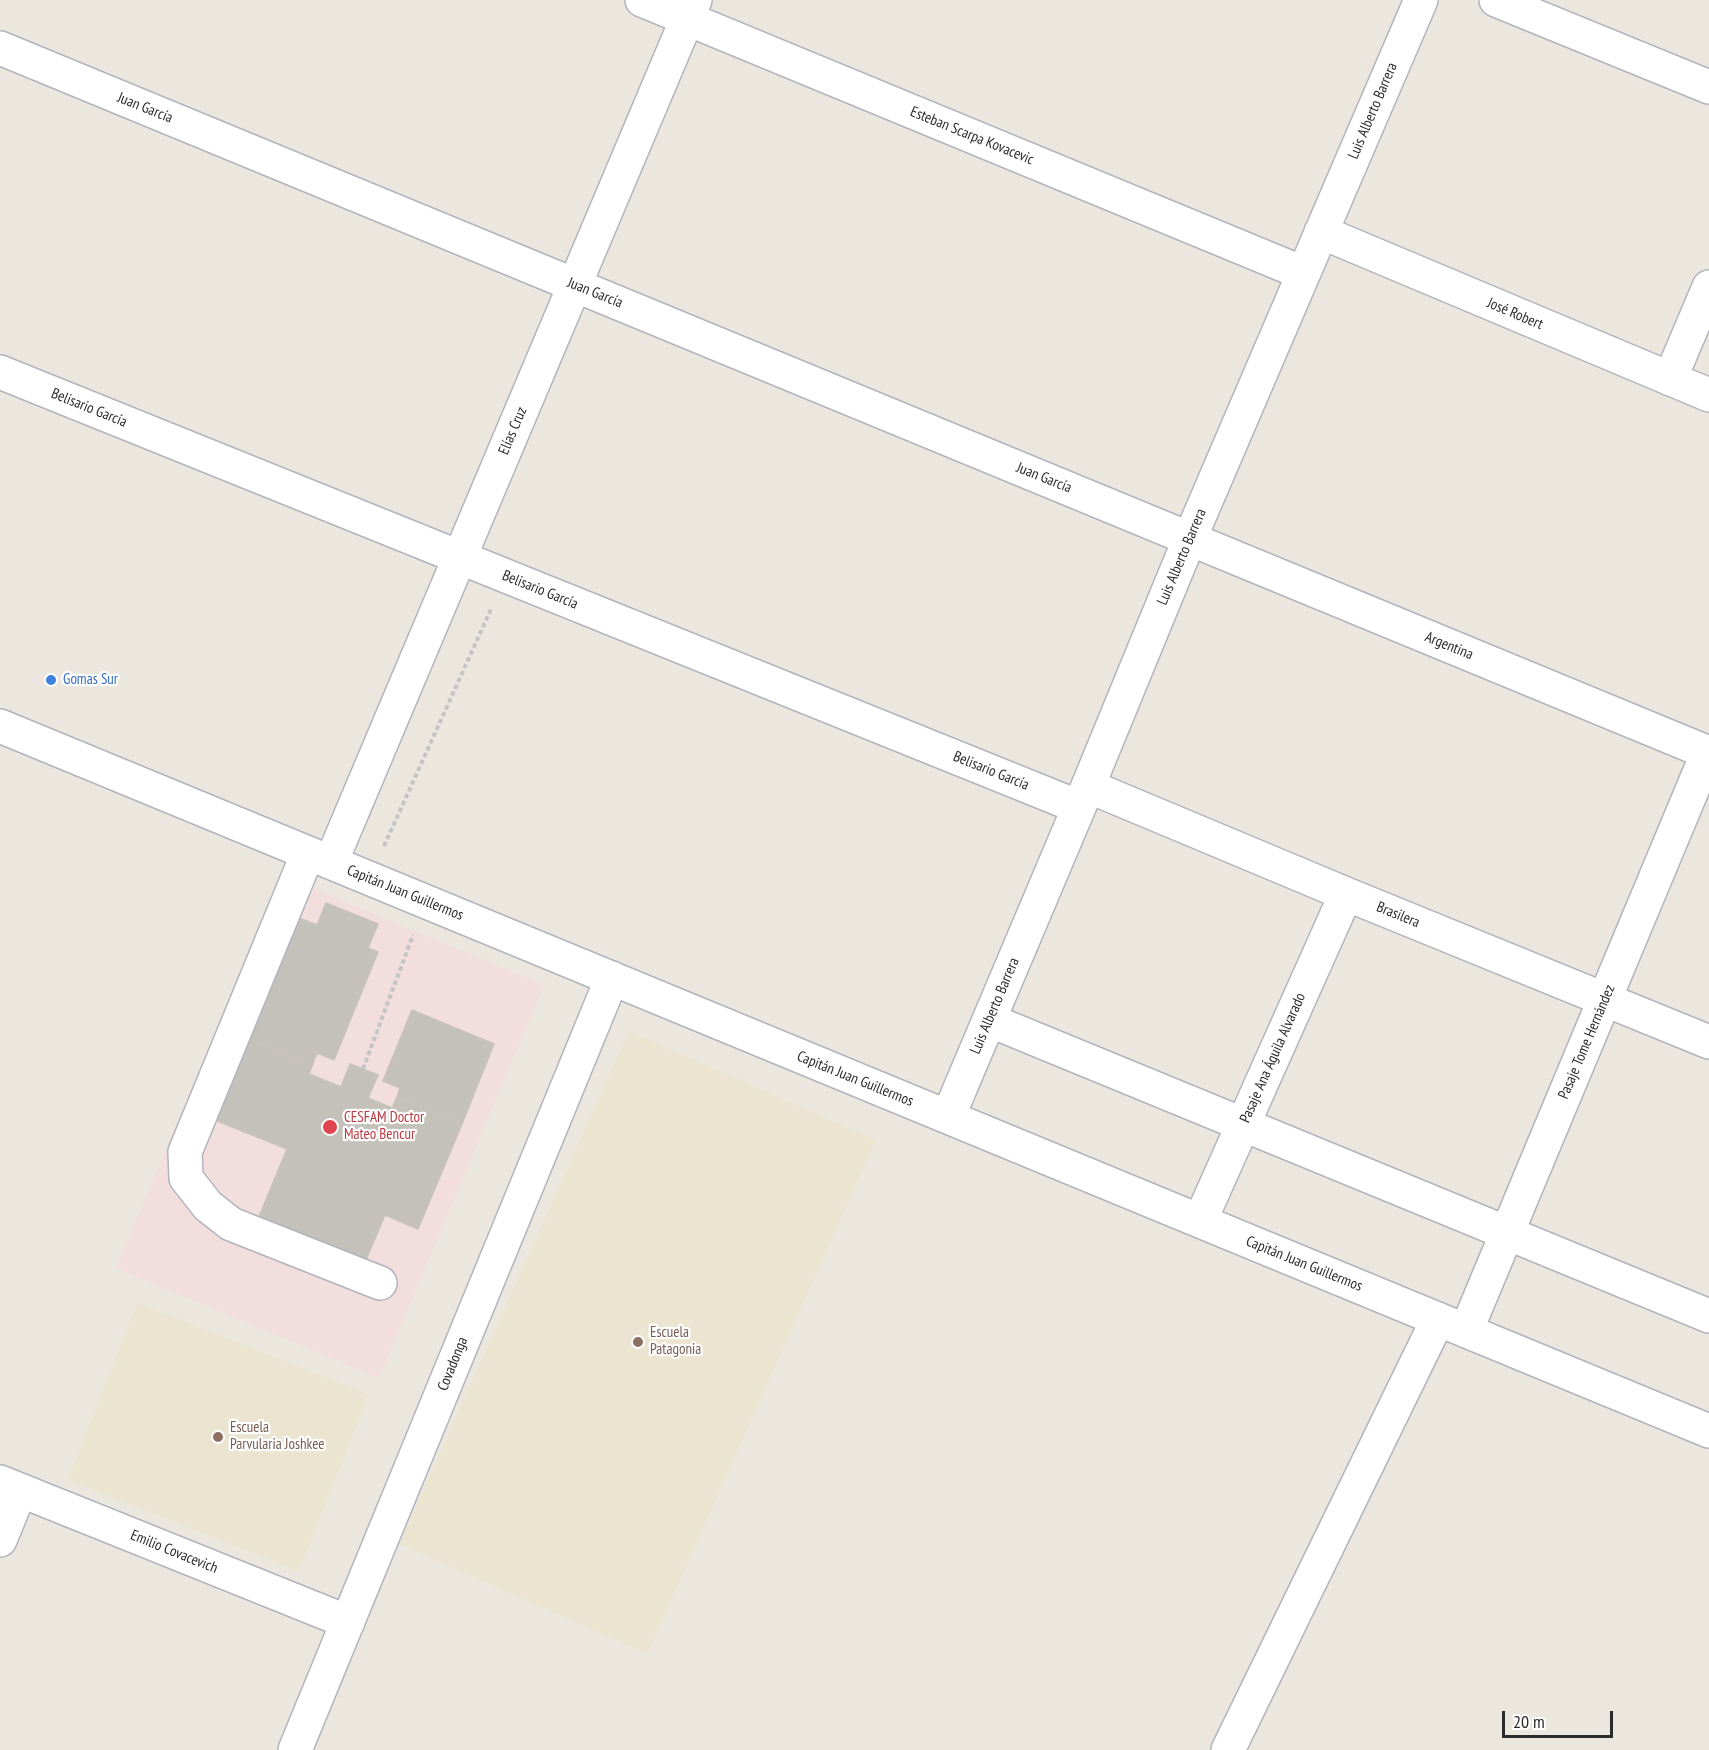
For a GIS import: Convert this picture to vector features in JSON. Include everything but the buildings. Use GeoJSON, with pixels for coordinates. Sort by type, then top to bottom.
{"type":"FeatureCollection","features":[{"type":"Feature","properties":{"kind":"street","name":"Esteban Scarpa Kovacevic"},"geometry":{"type":"LineString","coordinates":[[642,0],[691,9],[1303,273]]}},
{"type":"Feature","properties":{"kind":"street","name":"Luis Alberto Barrera"},"geometry":{"type":"LineString","coordinates":[[948,1117],[1084,797],[1190,538],[1421,0]]}},
{"type":"Feature","properties":{"kind":"street"},"geometry":{"type":"LineString","coordinates":[[1496,0],[1709,87]]}},
{"type":"Feature","properties":{"kind":"street","name":"Elías Cruz"},"geometry":{"type":"LineString","coordinates":[[380,1284],[231,1224],[208,1206],[186,1178],[185,1152],[459,558],[691,9]]}},
{"type":"Feature","properties":{"kind":"street","name":"Juan García"},"geometry":{"type":"LineString","coordinates":[[0,48],[1190,538]]}},
{"type":"Feature","properties":{"kind":"street","name":"José Robert"},"geometry":{"type":"LineString","coordinates":[[1321,232],[1709,395]]}},
{"type":"Feature","properties":{"kind":"street"},"geometry":{"type":"LineString","coordinates":[[1671,379],[1709,287]]}},
{"type":"Feature","properties":{"kind":"street","name":"Belisario García"},"geometry":{"type":"LineString","coordinates":[[0,372],[459,558],[1084,797]]}},
{"type":"Feature","properties":{"kind":"street","name":"Argentina"},"geometry":{"type":"LineString","coordinates":[[1190,538],[1708,753]]}},
{"type":"Feature","properties":{"kind":"street","name":"Capitán Juan Guillermos"},"geometry":{"type":"LineString","coordinates":[[0,726],[1452,1325],[1706,1422]]}},
{"type":"Feature","properties":{"kind":"street","name":"Pasaje Tome Hernández"},"geometry":{"type":"LineString","coordinates":[[1228,1750],[1452,1325],[1507,1233],[1708,753]]}},
{"type":"Feature","properties":{"kind":"street","name":"Brasilera"},"geometry":{"type":"LineString","coordinates":[[1084,797],[1346,894],[1709,1042]]}},
{"type":"Feature","properties":{"kind":"street","name":"Pasaje Ana Águila Alvarado"},"geometry":{"type":"LineString","coordinates":[[1200,1221],[1346,894]]}},
{"type":"Feature","properties":{"kind":"street","name":"Covadonga"},"geometry":{"type":"LineString","coordinates":[[296,1750],[612,978]]}},
{"type":"Feature","properties":{"kind":"street"},"geometry":{"type":"LineString","coordinates":[[989,1020],[1709,1316]]}},
{"type":"Feature","properties":{"kind":"street"},"geometry":{"type":"LineString","coordinates":[[0,1540],[10,1486]]}},
{"type":"Feature","properties":{"kind":"street","name":"Emilio Covacevich"},"geometry":{"type":"LineString","coordinates":[[10,1486],[348,1622]]}},
{"type":"Feature","properties":{"kind":"path"},"geometry":{"type":"LineString","coordinates":[[370,878],[506,576]]}},
{"type":"Feature","properties":{"kind":"path"},"geometry":{"type":"LineString","coordinates":[[363,1069],[415,931]]}},
{"type":"Feature","properties":{"kind":"shaded area","name":"CESFAM Doctor Mateo Bencur"},"geometry":{"type":"Polygon","coordinates":[[[281,875],[544,985],[379,1378],[116,1268],[281,875]]]}},
{"type":"Feature","properties":{"kind":"shaded area","name":"Escuela Patagonia"},"geometry":{"type":"Polygon","coordinates":[[[629,1031],[876,1140],[647,1654],[399,1544],[629,1031]]]}},
{"type":"Feature","properties":{"kind":"shaded area","name":"Escuela Parvularia Joshkee"},"geometry":{"type":"Polygon","coordinates":[[[137,1303],[369,1394],[299,1571],[68,1480],[137,1303]]]}},
{"type":"Feature","properties":{"kind":"place","name":"Gomas Sur"},"geometry":{"type":"Point","coordinates":[51,680]}},
{"type":"Feature","properties":{"kind":"place","name":"CESFAM Doctor Mateo Bencur"},"geometry":{"type":"Point","coordinates":[330,1127]}},
{"type":"Feature","properties":{"kind":"place","name":"Escuela Patagonia"},"geometry":{"type":"Point","coordinates":[638,1342]}},
{"type":"Feature","properties":{"kind":"place","name":"Escuela Parvularia Joshkee"},"geometry":{"type":"Point","coordinates":[218,1437]}}]}
